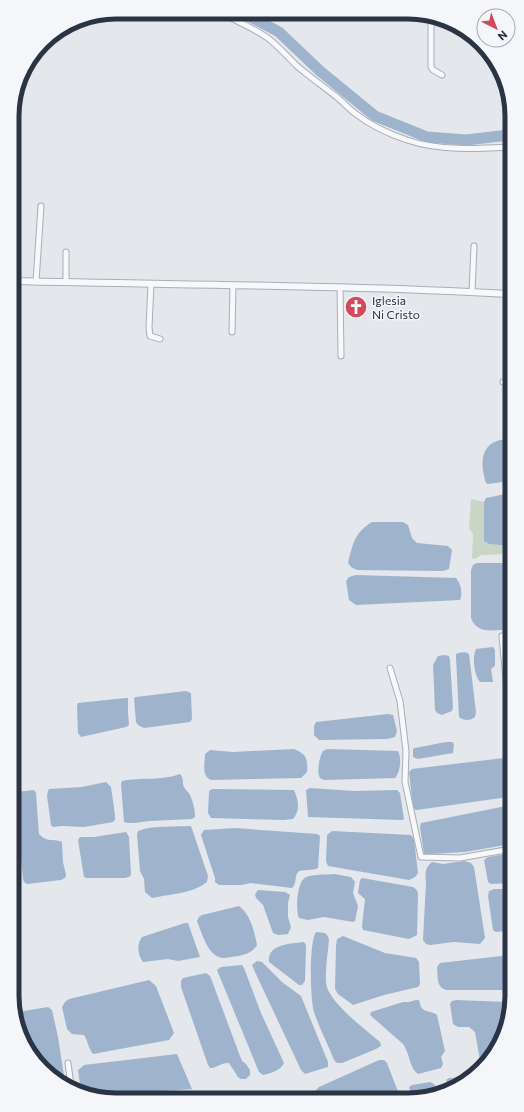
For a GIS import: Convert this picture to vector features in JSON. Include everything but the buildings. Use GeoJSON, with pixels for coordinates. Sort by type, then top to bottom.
{"type":"FeatureCollection","features":[{"type":"Feature","properties":{"kind":"street"},"geometry":{"type":"LineString","coordinates":[[232,19],[267,38],[308,75],[369,123],[406,140],[425,145],[470,149],[505,146]]}},
{"type":"Feature","properties":{"kind":"street"},"geometry":{"type":"LineString","coordinates":[[431,22],[431,67],[433,70],[442,75]]}},
{"type":"Feature","properties":{"kind":"street"},"geometry":{"type":"LineString","coordinates":[[36,282],[41,206]]}},
{"type":"Feature","properties":{"kind":"street"},"geometry":{"type":"LineString","coordinates":[[472,292],[474,246]]}},
{"type":"Feature","properties":{"kind":"street"},"geometry":{"type":"LineString","coordinates":[[66,252],[66,282]]}},
{"type":"Feature","properties":{"kind":"street"},"geometry":{"type":"LineString","coordinates":[[19,281],[340,287],[505,294]]}},
{"type":"Feature","properties":{"kind":"street"},"geometry":{"type":"LineString","coordinates":[[151,284],[150,336],[160,339]]}},
{"type":"Feature","properties":{"kind":"street"},"geometry":{"type":"LineString","coordinates":[[232,332],[233,286]]}},
{"type":"Feature","properties":{"kind":"street"},"geometry":{"type":"LineString","coordinates":[[340,287],[340,356]]}},
{"type":"Feature","properties":{"kind":"street"},"geometry":{"type":"LineString","coordinates":[[502,636],[505,669]]}},
{"type":"Feature","properties":{"kind":"street"},"geometry":{"type":"LineString","coordinates":[[390,668],[400,701],[406,751],[405,782],[421,857],[460,858],[505,850]]}},
{"type":"Feature","properties":{"kind":"street"},"geometry":{"type":"LineString","coordinates":[[68,1063],[70,1081]]}},
{"type":"Feature","properties":{"kind":"shaded area"},"geometry":{"type":"Polygon","coordinates":[[[505,234],[505,268],[503,268],[505,234]]]}},
{"type":"Feature","properties":{"kind":"green space"},"geometry":{"type":"Polygon","coordinates":[[[471,499],[484,502],[484,541],[489,544],[505,546],[505,554],[481,555],[475,559],[472,558],[473,534],[469,528],[471,499]]]}},
{"type":"Feature","properties":{"kind":"water"},"geometry":{"type":"Polygon","coordinates":[[[505,439],[505,482],[488,484],[486,483],[483,471],[484,453],[491,444],[498,440],[505,439]]]}},
{"type":"Feature","properties":{"kind":"water"},"geometry":{"type":"Polygon","coordinates":[[[505,494],[505,546],[489,544],[484,541],[484,502],[486,498],[505,494]]]}},
{"type":"Feature","properties":{"kind":"water"},"geometry":{"type":"Polygon","coordinates":[[[372,522],[403,522],[408,525],[412,538],[417,543],[448,546],[452,550],[449,569],[443,571],[357,570],[351,567],[348,563],[355,540],[361,530],[372,522]]]}},
{"type":"Feature","properties":{"kind":"water"},"geometry":{"type":"Polygon","coordinates":[[[477,563],[505,564],[505,629],[482,629],[474,623],[471,618],[471,570],[473,565],[477,563]]]}},
{"type":"Feature","properties":{"kind":"water"},"geometry":{"type":"Polygon","coordinates":[[[356,575],[456,578],[461,589],[461,597],[460,600],[356,605],[349,600],[346,581],[349,577],[356,575]]]}},
{"type":"Feature","properties":{"kind":"water"},"geometry":{"type":"Polygon","coordinates":[[[493,647],[495,650],[495,666],[491,669],[493,682],[480,682],[476,675],[474,666],[476,649],[493,647]]]}},
{"type":"Feature","properties":{"kind":"water"},"geometry":{"type":"Polygon","coordinates":[[[465,652],[469,654],[476,712],[475,717],[467,720],[459,717],[456,657],[456,654],[465,652]]]}},
{"type":"Feature","properties":{"kind":"water"},"geometry":{"type":"Polygon","coordinates":[[[438,656],[449,656],[450,660],[453,707],[452,711],[442,715],[437,713],[435,710],[433,665],[438,656]]]}},
{"type":"Feature","properties":{"kind":"water"},"geometry":{"type":"Polygon","coordinates":[[[186,691],[191,693],[192,719],[190,722],[144,728],[136,722],[134,698],[186,691]]]}},
{"type":"Feature","properties":{"kind":"water"},"geometry":{"type":"Polygon","coordinates":[[[128,698],[129,725],[126,727],[81,737],[78,733],[78,703],[128,698]]]}},
{"type":"Feature","properties":{"kind":"water"},"geometry":{"type":"Polygon","coordinates":[[[388,714],[393,715],[397,731],[395,737],[387,739],[319,740],[314,735],[314,726],[316,722],[388,714]]]}},
{"type":"Feature","properties":{"kind":"water"},"geometry":{"type":"Polygon","coordinates":[[[452,742],[454,744],[453,753],[418,759],[413,757],[413,749],[415,748],[452,742]]]}},
{"type":"Feature","properties":{"kind":"water"},"geometry":{"type":"Polygon","coordinates":[[[294,749],[304,755],[307,763],[307,772],[301,778],[211,780],[206,776],[204,765],[205,754],[210,750],[233,752],[294,749]]]}},
{"type":"Feature","properties":{"kind":"water"},"geometry":{"type":"Polygon","coordinates":[[[327,749],[398,751],[400,761],[397,776],[395,778],[321,779],[318,773],[320,759],[323,751],[327,749]]]}},
{"type":"Feature","properties":{"kind":"water"},"geometry":{"type":"Polygon","coordinates":[[[504,758],[505,797],[417,810],[413,809],[409,772],[412,769],[504,758]]]}},
{"type":"Feature","properties":{"kind":"water"},"geometry":{"type":"Polygon","coordinates":[[[180,774],[184,787],[192,800],[195,817],[192,819],[134,823],[124,822],[122,781],[158,778],[180,774]]]}},
{"type":"Feature","properties":{"kind":"water"},"geometry":{"type":"Polygon","coordinates":[[[106,782],[111,787],[115,815],[115,820],[113,822],[84,827],[53,827],[51,825],[47,796],[49,789],[82,787],[106,782]]]}},
{"type":"Feature","properties":{"kind":"water"},"geometry":{"type":"Polygon","coordinates":[[[310,788],[354,791],[397,790],[400,793],[404,819],[308,817],[306,790],[310,788]]]}},
{"type":"Feature","properties":{"kind":"water"},"geometry":{"type":"Polygon","coordinates":[[[212,789],[294,790],[298,801],[296,816],[293,819],[284,820],[211,818],[208,813],[209,791],[212,789]]]}},
{"type":"Feature","properties":{"kind":"water"},"geometry":{"type":"Polygon","coordinates":[[[34,790],[36,793],[39,834],[47,839],[62,842],[63,862],[66,875],[65,878],[61,880],[27,884],[24,882],[19,836],[19,792],[34,790]]]}},
{"type":"Feature","properties":{"kind":"water"},"geometry":{"type":"Polygon","coordinates":[[[505,806],[505,845],[465,852],[427,855],[424,854],[420,827],[421,823],[505,806]]]}},
{"type":"Feature","properties":{"kind":"water"},"geometry":{"type":"Polygon","coordinates":[[[191,826],[208,876],[207,882],[195,889],[152,898],[145,892],[144,879],[140,871],[138,831],[157,827],[191,826]]]}},
{"type":"Feature","properties":{"kind":"water"},"geometry":{"type":"Polygon","coordinates":[[[235,828],[317,834],[320,836],[318,868],[298,872],[292,888],[250,883],[242,885],[219,885],[215,882],[201,835],[204,830],[235,828]]]}},
{"type":"Feature","properties":{"kind":"water"},"geometry":{"type":"Polygon","coordinates":[[[332,831],[411,835],[414,839],[418,873],[415,877],[409,880],[328,866],[326,861],[327,835],[332,831]]]}},
{"type":"Feature","properties":{"kind":"water"},"geometry":{"type":"Polygon","coordinates":[[[126,832],[129,837],[131,875],[125,878],[84,877],[78,840],[80,837],[94,837],[126,832]]]}},
{"type":"Feature","properties":{"kind":"water"},"geometry":{"type":"Polygon","coordinates":[[[505,854],[505,883],[491,884],[488,882],[484,860],[488,857],[505,854]]]}},
{"type":"Feature","properties":{"kind":"water"},"geometry":{"type":"Polygon","coordinates":[[[465,861],[471,863],[474,867],[485,938],[480,944],[454,942],[430,945],[426,944],[423,940],[427,869],[432,862],[443,864],[465,861]]]}},
{"type":"Feature","properties":{"kind":"water"},"geometry":{"type":"Polygon","coordinates":[[[334,874],[351,877],[355,882],[353,893],[358,906],[355,921],[353,922],[324,917],[308,920],[299,918],[297,908],[298,896],[303,880],[306,877],[313,875],[334,874]]]}},
{"type":"Feature","properties":{"kind":"water"},"geometry":{"type":"Polygon","coordinates":[[[362,878],[413,887],[417,890],[417,935],[409,939],[363,930],[362,926],[365,899],[358,893],[360,880],[362,878]]]}},
{"type":"Feature","properties":{"kind":"water"},"geometry":{"type":"Polygon","coordinates":[[[494,889],[505,889],[505,931],[496,932],[493,930],[488,896],[489,891],[494,889]]]}},
{"type":"Feature","properties":{"kind":"water"},"geometry":{"type":"Polygon","coordinates":[[[258,890],[285,892],[290,895],[288,903],[288,917],[291,927],[288,934],[278,935],[273,933],[263,905],[256,898],[255,894],[258,890]]]}},
{"type":"Feature","properties":{"kind":"water"},"geometry":{"type":"Polygon","coordinates":[[[239,906],[249,919],[257,945],[252,951],[242,955],[225,958],[218,957],[206,944],[197,921],[202,915],[239,906]]]}},
{"type":"Feature","properties":{"kind":"water"},"geometry":{"type":"Polygon","coordinates":[[[188,923],[200,957],[178,961],[168,959],[143,962],[138,950],[142,937],[188,923]]]}},
{"type":"Feature","properties":{"kind":"water"},"geometry":{"type":"Polygon","coordinates":[[[316,932],[325,933],[329,939],[326,967],[326,983],[328,990],[340,1007],[380,1042],[381,1046],[342,1063],[337,1063],[334,1060],[314,1012],[311,984],[311,958],[316,932]]]}},
{"type":"Feature","properties":{"kind":"water"},"geometry":{"type":"Polygon","coordinates":[[[343,936],[385,953],[416,958],[419,962],[420,984],[418,987],[384,995],[353,1005],[338,994],[335,989],[337,939],[343,936]]]}},
{"type":"Feature","properties":{"kind":"water"},"geometry":{"type":"Polygon","coordinates":[[[303,942],[306,946],[305,981],[302,985],[299,985],[269,962],[269,956],[275,948],[286,944],[303,942]]]}},
{"type":"Feature","properties":{"kind":"water"},"geometry":{"type":"Polygon","coordinates":[[[505,956],[505,990],[443,989],[439,984],[438,977],[437,967],[440,963],[505,956]]]}},
{"type":"Feature","properties":{"kind":"water"},"geometry":{"type":"Polygon","coordinates":[[[257,961],[262,962],[282,982],[301,996],[328,1062],[328,1067],[305,1074],[301,1070],[252,965],[257,961]]]}},
{"type":"Feature","properties":{"kind":"water"},"geometry":{"type":"Polygon","coordinates":[[[242,965],[261,1013],[284,1063],[278,1070],[263,1075],[259,1072],[217,970],[221,967],[242,965]]]}},
{"type":"Feature","properties":{"kind":"water"},"geometry":{"type":"Polygon","coordinates":[[[206,973],[210,976],[242,1061],[250,1070],[250,1075],[246,1079],[241,1079],[238,1077],[229,1063],[224,1063],[210,1068],[208,1065],[181,987],[181,981],[183,978],[206,973]]]}},
{"type":"Feature","properties":{"kind":"water"},"geometry":{"type":"Polygon","coordinates":[[[149,980],[156,986],[174,1033],[169,1040],[93,1054],[84,1035],[72,1034],[67,1029],[62,1007],[69,999],[149,980]]]}},
{"type":"Feature","properties":{"kind":"water"},"geometry":{"type":"Polygon","coordinates":[[[419,1000],[423,1009],[437,1015],[445,1051],[441,1057],[443,1064],[441,1068],[418,1074],[411,1064],[403,1044],[370,1015],[371,1012],[403,1002],[419,1000]]]}},
{"type":"Feature","properties":{"kind":"water"},"geometry":{"type":"Polygon","coordinates":[[[452,1001],[505,1002],[500,1027],[489,1050],[481,1060],[475,1032],[469,1027],[458,1027],[453,1024],[450,1004],[452,1001]]]}},
{"type":"Feature","properties":{"kind":"water"},"geometry":{"type":"Polygon","coordinates":[[[48,1007],[52,1010],[64,1078],[47,1065],[32,1044],[22,1021],[21,1012],[48,1007]]]}},
{"type":"Feature","properties":{"kind":"water"},"geometry":{"type":"Polygon","coordinates":[[[177,1054],[192,1089],[135,1093],[110,1093],[97,1091],[80,1086],[78,1070],[84,1065],[177,1054]]]}},
{"type":"Feature","properties":{"kind":"water"},"geometry":{"type":"Polygon","coordinates":[[[379,1060],[384,1060],[387,1063],[400,1093],[314,1093],[319,1087],[379,1060]]]}},
{"type":"Feature","properties":{"kind":"water"},"geometry":{"type":"Polygon","coordinates":[[[461,1077],[448,1084],[446,1080],[449,1078],[461,1077]]]}},
{"type":"Feature","properties":{"kind":"water"},"geometry":{"type":"Polygon","coordinates":[[[430,1082],[434,1084],[437,1089],[411,1093],[409,1087],[412,1085],[430,1082]]]}},
{"type":"Feature","properties":{"kind":"waterway"},"geometry":{"type":"LineString","coordinates":[[254,19],[279,32],[320,71],[375,116],[427,137],[466,140],[505,135]]}},
{"type":"Feature","properties":{"kind":"place","name":"Iglesia Ni Cristo"},"geometry":{"type":"Point","coordinates":[356,307]}}]}
